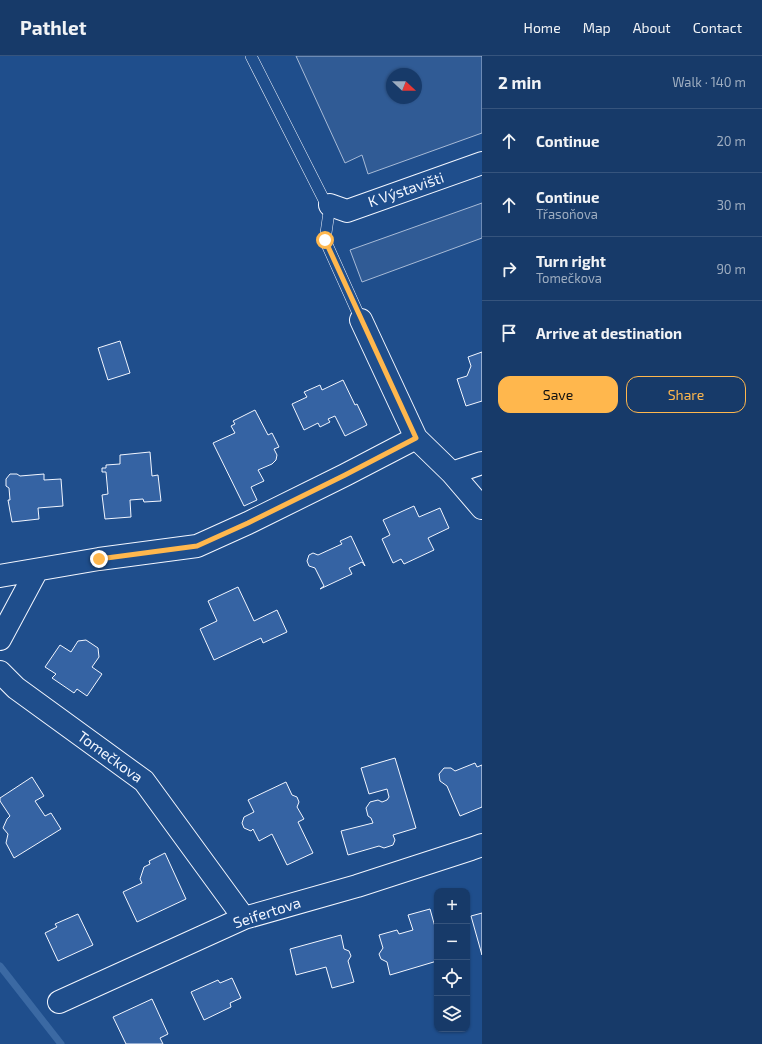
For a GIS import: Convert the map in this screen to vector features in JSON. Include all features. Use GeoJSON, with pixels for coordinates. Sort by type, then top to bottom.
{"type":"FeatureCollection","features":[{"type":"Feature","properties":{"kind":"street","name":"K Výstavišti"},"geometry":{"type":"LineString","coordinates":[[330,205],[347,211],[482,163]]}},
{"type":"Feature","properties":{"kind":"street"},"geometry":{"type":"LineString","coordinates":[[361,320],[416,438],[452,473],[482,508]]}},
{"type":"Feature","properties":{"kind":"street"},"geometry":{"type":"LineString","coordinates":[[0,576],[99,559],[197,546],[248,523],[416,438]]}},
{"type":"Feature","properties":{"kind":"street"},"geometry":{"type":"LineString","coordinates":[[452,473],[482,463]]}},
{"type":"Feature","properties":{"kind":"street"},"geometry":{"type":"LineString","coordinates":[[0,639],[37,570]]}},
{"type":"Feature","properties":{"kind":"street","name":"Tomečkova"},"geometry":{"type":"LineString","coordinates":[[0,672],[16,688],[144,781],[244,918]]}},
{"type":"Feature","properties":{"kind":"street","name":"Seifertova"},"geometry":{"type":"LineString","coordinates":[[59,1002],[244,918],[358,886],[482,845]]}},
{"type":"Feature","properties":{"kind":"lane"},"geometry":{"type":"LineString","coordinates":[[251,56],[324,200],[330,205],[325,240],[361,320]]}},
{"type":"Feature","properties":{"kind":"shaded area"},"geometry":{"type":"Polygon","coordinates":[[[296,56],[482,56],[482,133],[368,174],[362,155],[345,163],[296,56]]]}},
{"type":"Feature","properties":{"kind":"shaded area"},"geometry":{"type":"Polygon","coordinates":[[[482,203],[482,238],[362,282],[350,250],[482,203]]]}},
{"type":"Feature","properties":{"kind":"building"},"geometry":{"type":"Polygon","coordinates":[[[120,341],[130,373],[108,380],[98,348],[120,341]]]}},
{"type":"Feature","properties":{"kind":"building"},"geometry":{"type":"Polygon","coordinates":[[[482,352],[482,401],[466,406],[457,379],[467,376],[471,366],[468,357],[482,352]]]}},
{"type":"Feature","properties":{"kind":"building"},"geometry":{"type":"Polygon","coordinates":[[[343,380],[367,425],[345,436],[335,416],[328,419],[330,422],[320,427],[318,423],[304,430],[292,404],[307,397],[304,392],[320,385],[322,390],[343,380]]]}},
{"type":"Feature","properties":{"kind":"building"},"geometry":{"type":"Polygon","coordinates":[[[255,410],[268,435],[272,433],[279,447],[274,449],[277,455],[276,460],[272,464],[258,470],[264,481],[251,487],[257,500],[244,506],[213,443],[235,433],[231,426],[235,424],[233,421],[255,410]]]}},
{"type":"Feature","properties":{"kind":"building"},"geometry":{"type":"Polygon","coordinates":[[[150,452],[152,476],[158,475],[161,501],[144,502],[143,499],[130,500],[131,517],[105,519],[102,495],[108,494],[106,472],[102,472],[102,468],[106,468],[106,465],[120,464],[120,455],[150,452]]]}},
{"type":"Feature","properties":{"kind":"building"},"geometry":{"type":"Polygon","coordinates":[[[10,474],[17,474],[20,476],[44,474],[44,480],[61,479],[63,506],[38,508],[39,519],[12,522],[8,500],[10,500],[9,488],[6,486],[6,479],[10,474]]]}},
{"type":"Feature","properties":{"kind":"building"},"geometry":{"type":"Polygon","coordinates":[[[414,506],[419,517],[440,508],[449,528],[428,538],[434,550],[404,564],[401,559],[393,563],[382,539],[390,535],[383,520],[414,506]]]}},
{"type":"Feature","properties":{"kind":"building"},"geometry":{"type":"Polygon","coordinates":[[[351,536],[365,566],[362,562],[349,568],[352,574],[320,589],[324,586],[315,568],[309,566],[307,561],[309,555],[313,553],[318,555],[342,544],[340,541],[351,536]]]}},
{"type":"Feature","properties":{"kind":"building"},"geometry":{"type":"Polygon","coordinates":[[[238,587],[254,621],[277,610],[287,632],[263,643],[261,638],[214,660],[200,629],[217,621],[208,601],[238,587]]]}},
{"type":"Feature","properties":{"kind":"building"},"geometry":{"type":"Polygon","coordinates":[[[86,640],[98,648],[99,657],[92,667],[102,674],[87,696],[77,689],[74,693],[52,678],[56,674],[45,667],[60,645],[71,652],[78,641],[86,640]]]}},
{"type":"Feature","properties":{"kind":"building"},"geometry":{"type":"Polygon","coordinates":[[[395,758],[416,828],[393,835],[395,840],[393,845],[384,848],[379,846],[348,855],[341,831],[373,823],[371,818],[368,816],[366,808],[370,802],[378,800],[382,802],[387,800],[389,797],[387,789],[369,794],[361,768],[395,758]]]}},
{"type":"Feature","properties":{"kind":"building"},"geometry":{"type":"Polygon","coordinates":[[[475,763],[477,767],[482,765],[482,807],[460,816],[447,786],[440,781],[439,774],[444,768],[451,768],[455,771],[475,763]]]}},
{"type":"Feature","properties":{"kind":"building"},"geometry":{"type":"Polygon","coordinates":[[[32,777],[44,796],[35,801],[45,816],[51,813],[61,829],[14,858],[6,843],[8,834],[3,828],[10,816],[0,801],[0,798],[32,777]]]}},
{"type":"Feature","properties":{"kind":"building"},"geometry":{"type":"Polygon","coordinates":[[[286,782],[292,795],[297,797],[299,802],[297,807],[304,819],[298,822],[313,853],[287,865],[272,834],[259,841],[253,829],[251,831],[244,828],[242,823],[244,817],[254,812],[248,800],[286,782]]]}},
{"type":"Feature","properties":{"kind":"building"},"geometry":{"type":"Polygon","coordinates":[[[165,853],[186,899],[137,922],[123,892],[142,883],[140,879],[144,867],[150,864],[149,861],[165,853]]]}},
{"type":"Feature","properties":{"kind":"building"},"geometry":{"type":"Polygon","coordinates":[[[430,909],[434,923],[434,962],[390,975],[387,962],[381,959],[379,954],[383,948],[379,935],[397,930],[399,934],[413,930],[408,915],[430,909]]]}},
{"type":"Feature","properties":{"kind":"building"},"geometry":{"type":"Polygon","coordinates":[[[482,913],[482,955],[471,916],[482,913]]]}},
{"type":"Feature","properties":{"kind":"building"},"geometry":{"type":"Polygon","coordinates":[[[78,914],[93,945],[58,961],[45,933],[57,927],[55,924],[78,914]]]}},
{"type":"Feature","properties":{"kind":"building"},"geometry":{"type":"Polygon","coordinates":[[[341,935],[344,949],[349,951],[351,956],[348,961],[354,982],[332,988],[326,967],[296,975],[290,949],[341,935]]]}},
{"type":"Feature","properties":{"kind":"building"},"geometry":{"type":"Polygon","coordinates":[[[232,978],[241,998],[230,1003],[231,1007],[204,1020],[191,992],[218,980],[220,983],[232,978]]]}},
{"type":"Feature","properties":{"kind":"building"},"geometry":{"type":"Polygon","coordinates":[[[152,999],[168,1034],[160,1038],[163,1044],[126,1044],[113,1017],[152,999]]]}},
{"type":"Feature","properties":{"kind":"waterway"},"geometry":{"type":"LineString","coordinates":[[0,966],[61,1044]]}},
{"type":"Feature","properties":{"kind":"route"},"geometry":{"type":"LineString","coordinates":[[99,559],[197,546],[248,523],[416,438],[325,240]]}}]}
